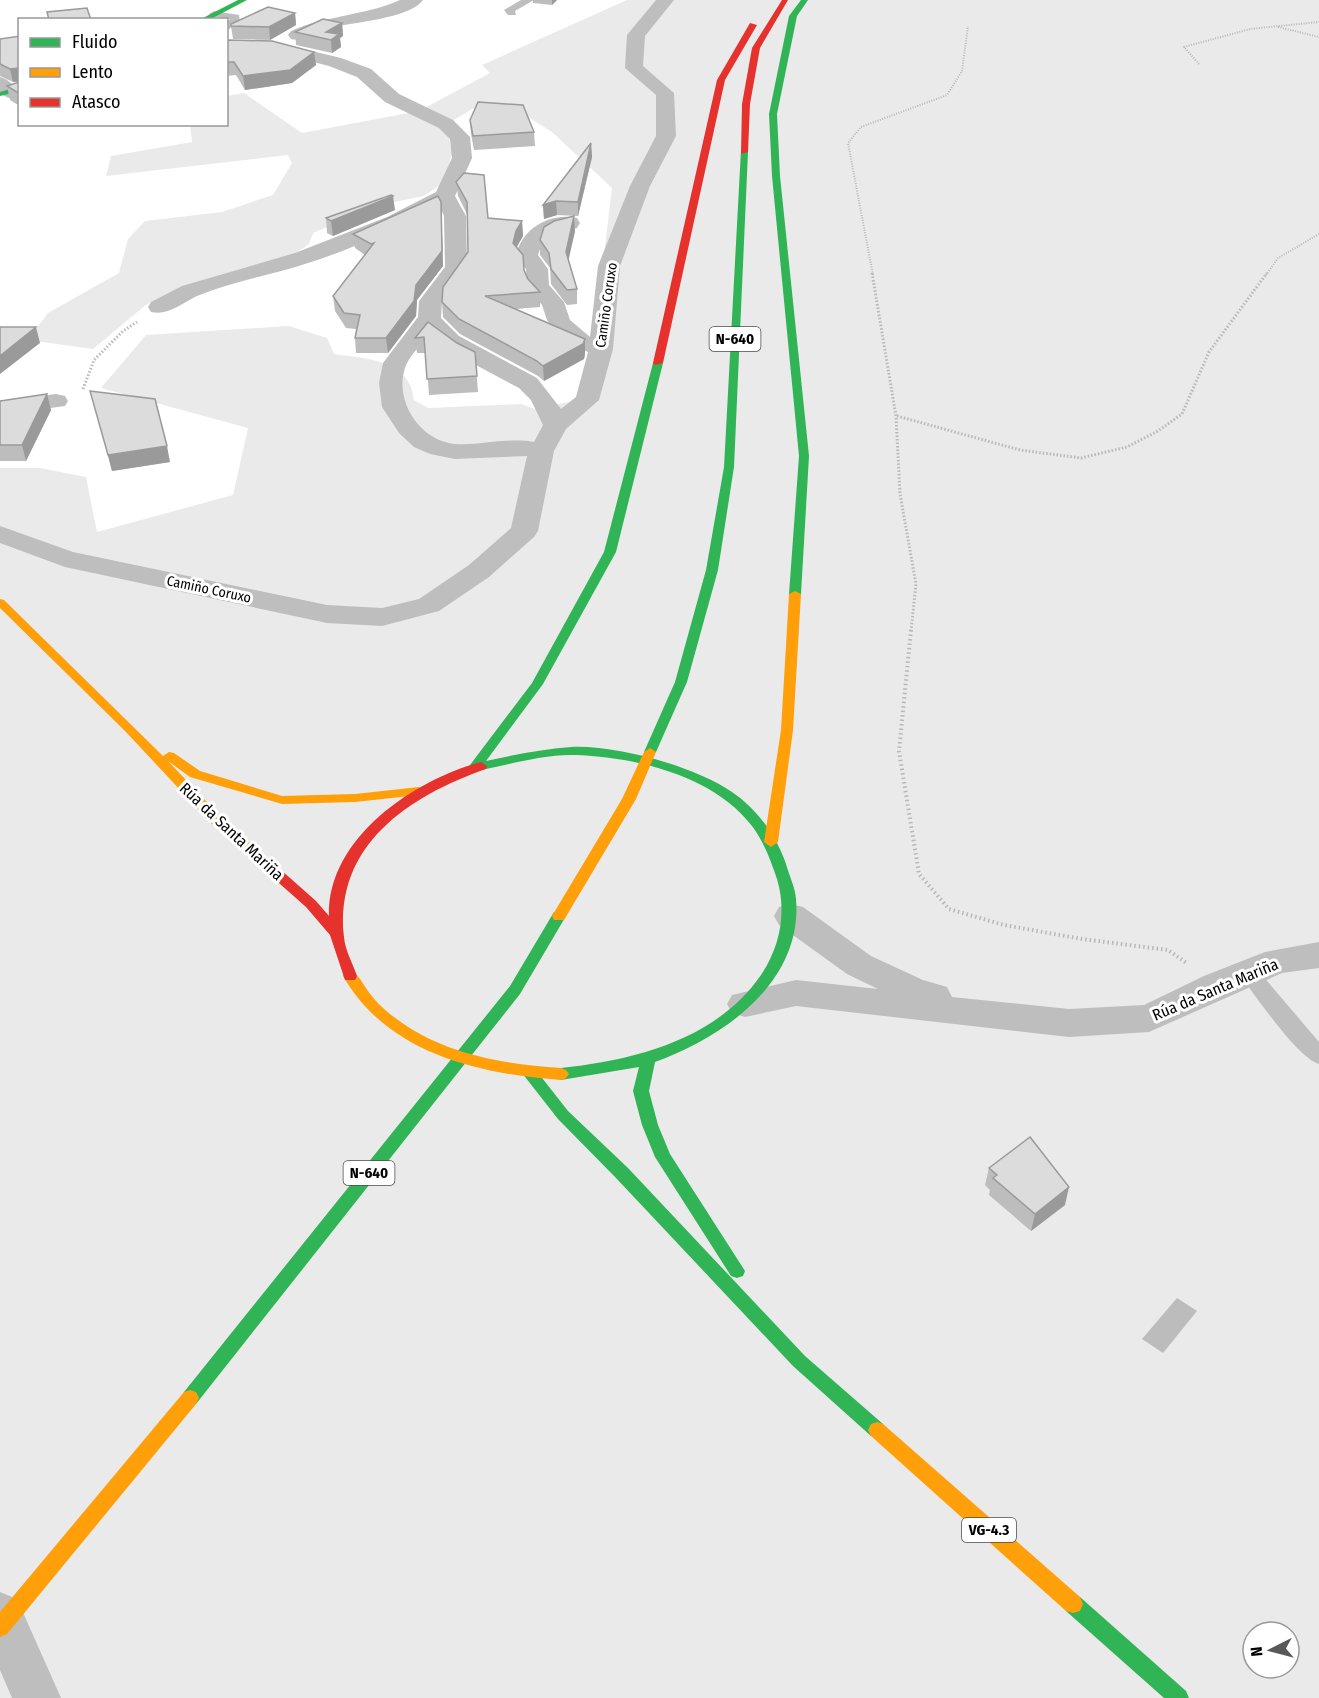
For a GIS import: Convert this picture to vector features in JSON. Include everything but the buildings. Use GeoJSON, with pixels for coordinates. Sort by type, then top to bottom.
{"type":"FeatureCollection","features":[{"type":"Feature","properties":{"kind":"main road"},"geometry":{"type":"LineString","coordinates":[[208,17],[244,0]]}},
{"type":"Feature","properties":{"kind":"main road","name":"N-640"},"geometry":{"type":"LineString","coordinates":[[0,1627],[186,1403],[514,990],[629,799],[681,682],[712,570],[729,467],[746,104],[756,48],[785,0]]}},
{"type":"Feature","properties":{"kind":"main road"},"geometry":{"type":"LineString","coordinates":[[771,842],[787,730],[804,456],[776,176],[773,114],[793,16],[805,0]]}},
{"type":"Feature","properties":{"kind":"main road"},"geometry":{"type":"LineString","coordinates":[[477,765],[537,684],[610,552],[674,298],[721,80],[762,10]]}},
{"type":"Feature","properties":{"kind":"main road","name":"Rúa da Santa Mariña"},"geometry":{"type":"LineString","coordinates":[[0,602],[130,729],[216,820],[311,904],[334,932]]}},
{"type":"Feature","properties":{"kind":"main road","name":"Rúa da Santa Mariña"},"geometry":{"type":"LineString","coordinates":[[130,729],[195,774],[282,800],[355,798],[418,791]]}},
{"type":"Feature","properties":{"kind":"main road"},"geometry":{"type":"LineString","coordinates":[[574,751],[622,756],[671,768],[713,787],[732,800],[749,814],[771,842],[787,875],[791,916],[778,960],[759,990],[733,1016],[704,1035],[670,1052],[596,1071],[530,1073],[496,1068],[421,1043],[388,1021],[366,1000],[351,979],[340,954],[334,932],[334,912],[338,889],[346,867],[357,848],[389,812],[418,791],[477,765],[512,757],[574,751]]}},
{"type":"Feature","properties":{"kind":"main road","name":"VG-4.3"},"geometry":{"type":"LineString","coordinates":[[648,1059],[641,1091],[650,1125],[663,1157],[707,1228],[800,1361]]}},
{"type":"Feature","properties":{"kind":"main road","name":"VG-4.3"},"geometry":{"type":"LineString","coordinates":[[530,1073],[563,1114],[800,1361],[1179,1698]]}},
{"type":"Feature","properties":{"kind":"street"},"geometry":{"type":"LineString","coordinates":[[274,47],[311,27],[398,9],[414,0]]}},
{"type":"Feature","properties":{"kind":"street","name":"Camiño Coruxo"},"geometry":{"type":"LineString","coordinates":[[0,534],[65,559],[327,614],[382,617],[429,605],[479,571],[524,531],[541,451],[556,425],[587,400],[601,349],[609,266],[640,186],[666,136],[665,93],[634,68],[636,35],[665,0]]}},
{"type":"Feature","properties":{"kind":"street"},"geometry":{"type":"LineString","coordinates":[[159,307],[190,291],[303,258],[394,221],[446,196],[462,158],[460,137],[446,124],[392,98],[364,73],[335,62],[274,47],[228,46]]}},
{"type":"Feature","properties":{"kind":"street"},"geometry":{"type":"LineString","coordinates":[[446,196],[455,216],[456,267],[429,304],[430,319],[439,332],[465,350],[529,384],[548,408],[556,425]]}},
{"type":"Feature","properties":{"kind":"street"},"geometry":{"type":"LineString","coordinates":[[569,223],[551,227],[533,235],[528,245],[527,256],[540,275],[537,285],[553,302],[555,315],[562,327],[570,336],[601,349]]}},
{"type":"Feature","properties":{"kind":"street"},"geometry":{"type":"LineString","coordinates":[[430,319],[421,326],[392,367],[391,398],[397,416],[416,437],[432,448],[453,452],[529,447],[541,451]]}},
{"type":"Feature","properties":{"kind":"street"},"geometry":{"type":"LineString","coordinates":[[0,408],[56,401]]}},
{"type":"Feature","properties":{"kind":"street","name":"Rúa da Santa Mariña"},"geometry":{"type":"LineString","coordinates":[[791,916],[859,965],[911,989],[1002,1016]]}},
{"type":"Feature","properties":{"kind":"street","name":"Rúa da Santa Mariña"},"geometry":{"type":"LineString","coordinates":[[745,1004],[796,993],[1068,1023],[1149,1018],[1277,961],[1319,955]]}},
{"type":"Feature","properties":{"kind":"street"},"geometry":{"type":"LineString","coordinates":[[0,1615],[37,1698]]}},
{"type":"Feature","properties":{"kind":"lane"},"geometry":{"type":"LineString","coordinates":[[513,13],[509,10],[529,0]]}},
{"type":"Feature","properties":{"kind":"lane"},"geometry":{"type":"LineString","coordinates":[[208,17],[235,17],[235,22],[228,27]]}},
{"type":"Feature","properties":{"kind":"lane"},"geometry":{"type":"LineString","coordinates":[[1233,979],[1319,1056]]}},
{"type":"Feature","properties":{"kind":"path"},"geometry":{"type":"LineString","coordinates":[[1199,64],[1184,47],[1226,33],[1319,22]]}},
{"type":"Feature","properties":{"kind":"path"},"geometry":{"type":"LineString","coordinates":[[968,26],[962,71],[946,94],[861,127],[848,143],[865,225],[896,416],[900,494],[916,584],[899,751],[919,874],[949,909],[1004,925],[1082,939],[1168,950],[1233,979]]}},
{"type":"Feature","properties":{"kind":"path"},"geometry":{"type":"LineString","coordinates":[[1274,26],[1319,37]]}},
{"type":"Feature","properties":{"kind":"path"},"geometry":{"type":"LineString","coordinates":[[896,416],[1020,450],[1081,458],[1127,447],[1158,431],[1182,414],[1209,352],[1278,258],[1319,234]]}},
{"type":"Feature","properties":{"kind":"path"},"geometry":{"type":"LineString","coordinates":[[56,401],[79,395],[86,384],[94,360],[123,331],[159,307]]}},
{"type":"Feature","properties":{"kind":"shaded area"},"geometry":{"type":"Polygon","coordinates":[[[627,0],[1319,0],[1319,1698],[0,1698],[0,468],[40,468],[86,477],[97,532],[233,495],[248,428],[101,388],[146,335],[289,326],[327,338],[334,354],[373,360],[396,369],[411,386],[414,400],[428,408],[521,404],[535,409],[587,398],[612,188],[552,132],[528,117],[474,108],[447,124],[452,154],[443,183],[424,196],[380,205],[313,233],[309,244],[293,255],[182,287],[147,304],[93,349],[28,340],[48,313],[119,273],[128,239],[145,221],[222,212],[273,195],[292,163],[288,155],[106,176],[111,156],[192,142],[190,126],[228,126],[228,96],[244,93],[302,133],[419,111],[490,73],[482,65],[627,0]]]}},
{"type":"Feature","properties":{"kind":"shaded area"},"geometry":{"type":"Polygon","coordinates":[[[1177,1298],[1197,1311],[1163,1353],[1142,1339],[1177,1298]]]}},
{"type":"Feature","properties":{"kind":"traffic: fast"},"geometry":{"type":"LineString","coordinates":[[206,18],[244,0]]}},
{"type":"Feature","properties":{"kind":"traffic: fast"},"geometry":{"type":"LineString","coordinates":[[795,594],[804,456],[776,176],[773,114],[793,16],[805,0]]}},
{"type":"Feature","properties":{"kind":"traffic: fast"},"geometry":{"type":"LineString","coordinates":[[0,94],[18,89]]}},
{"type":"Feature","properties":{"kind":"traffic: fast"},"geometry":{"type":"LineString","coordinates":[[650,752],[681,682],[712,570],[729,467],[744,152]]}},
{"type":"Feature","properties":{"kind":"traffic: fast"},"geometry":{"type":"LineString","coordinates":[[476,765],[537,684],[610,552],[658,363]]}},
{"type":"Feature","properties":{"kind":"traffic: fast"},"geometry":{"type":"LineString","coordinates":[[561,1074],[628,1064],[650,1058],[702,1036],[748,1001],[766,979],[780,955],[788,928],[789,899],[772,846],[757,823],[738,803],[714,787],[663,766],[628,758],[574,751]]}},
{"type":"Feature","properties":{"kind":"traffic: fast"},"geometry":{"type":"LineString","coordinates":[[481,766],[539,754],[574,751]]}},
{"type":"Feature","properties":{"kind":"traffic: fast"},"geometry":{"type":"LineString","coordinates":[[190,1398],[515,990],[559,916]]}},
{"type":"Feature","properties":{"kind":"traffic: fast"},"geometry":{"type":"LineString","coordinates":[[648,1059],[641,1091],[650,1125],[663,1157],[737,1271]]}},
{"type":"Feature","properties":{"kind":"traffic: fast"},"geometry":{"type":"LineString","coordinates":[[530,1073],[563,1115],[622,1173],[799,1361],[877,1430]]}},
{"type":"Feature","properties":{"kind":"traffic: fast"},"geometry":{"type":"LineString","coordinates":[[1073,1604],[1179,1698]]}},
{"type":"Feature","properties":{"kind":"traffic: slow"},"geometry":{"type":"LineString","coordinates":[[771,842],[787,730],[795,594]]}},
{"type":"Feature","properties":{"kind":"traffic: slow"},"geometry":{"type":"LineString","coordinates":[[0,602],[130,729],[216,820],[267,865]]}},
{"type":"Feature","properties":{"kind":"traffic: slow"},"geometry":{"type":"LineString","coordinates":[[559,916],[629,799],[650,752]]}},
{"type":"Feature","properties":{"kind":"traffic: slow"},"geometry":{"type":"LineString","coordinates":[[169,756],[195,774],[282,800],[355,798],[419,791]]}},
{"type":"Feature","properties":{"kind":"traffic: slow"},"geometry":{"type":"LineString","coordinates":[[350,976],[367,1001],[388,1021],[414,1038],[471,1061],[502,1068],[561,1074]]}},
{"type":"Feature","properties":{"kind":"traffic: slow"},"geometry":{"type":"LineString","coordinates":[[0,1627],[190,1398]]}},
{"type":"Feature","properties":{"kind":"traffic: slow"},"geometry":{"type":"LineString","coordinates":[[877,1430],[1073,1604]]}},
{"type":"Feature","properties":{"kind":"traffic: jam"},"geometry":{"type":"LineString","coordinates":[[744,152],[746,104],[756,48],[785,0]]}},
{"type":"Feature","properties":{"kind":"traffic: jam"},"geometry":{"type":"LineString","coordinates":[[658,363],[721,80],[753,25]]}},
{"type":"Feature","properties":{"kind":"traffic: jam"},"geometry":{"type":"LineString","coordinates":[[350,976],[337,939],[336,904],[345,872],[362,842],[386,817],[415,795],[447,778],[481,766]]}},
{"type":"Feature","properties":{"kind":"traffic: jam"},"geometry":{"type":"LineString","coordinates":[[267,865],[311,904],[335,932]]}}]}
